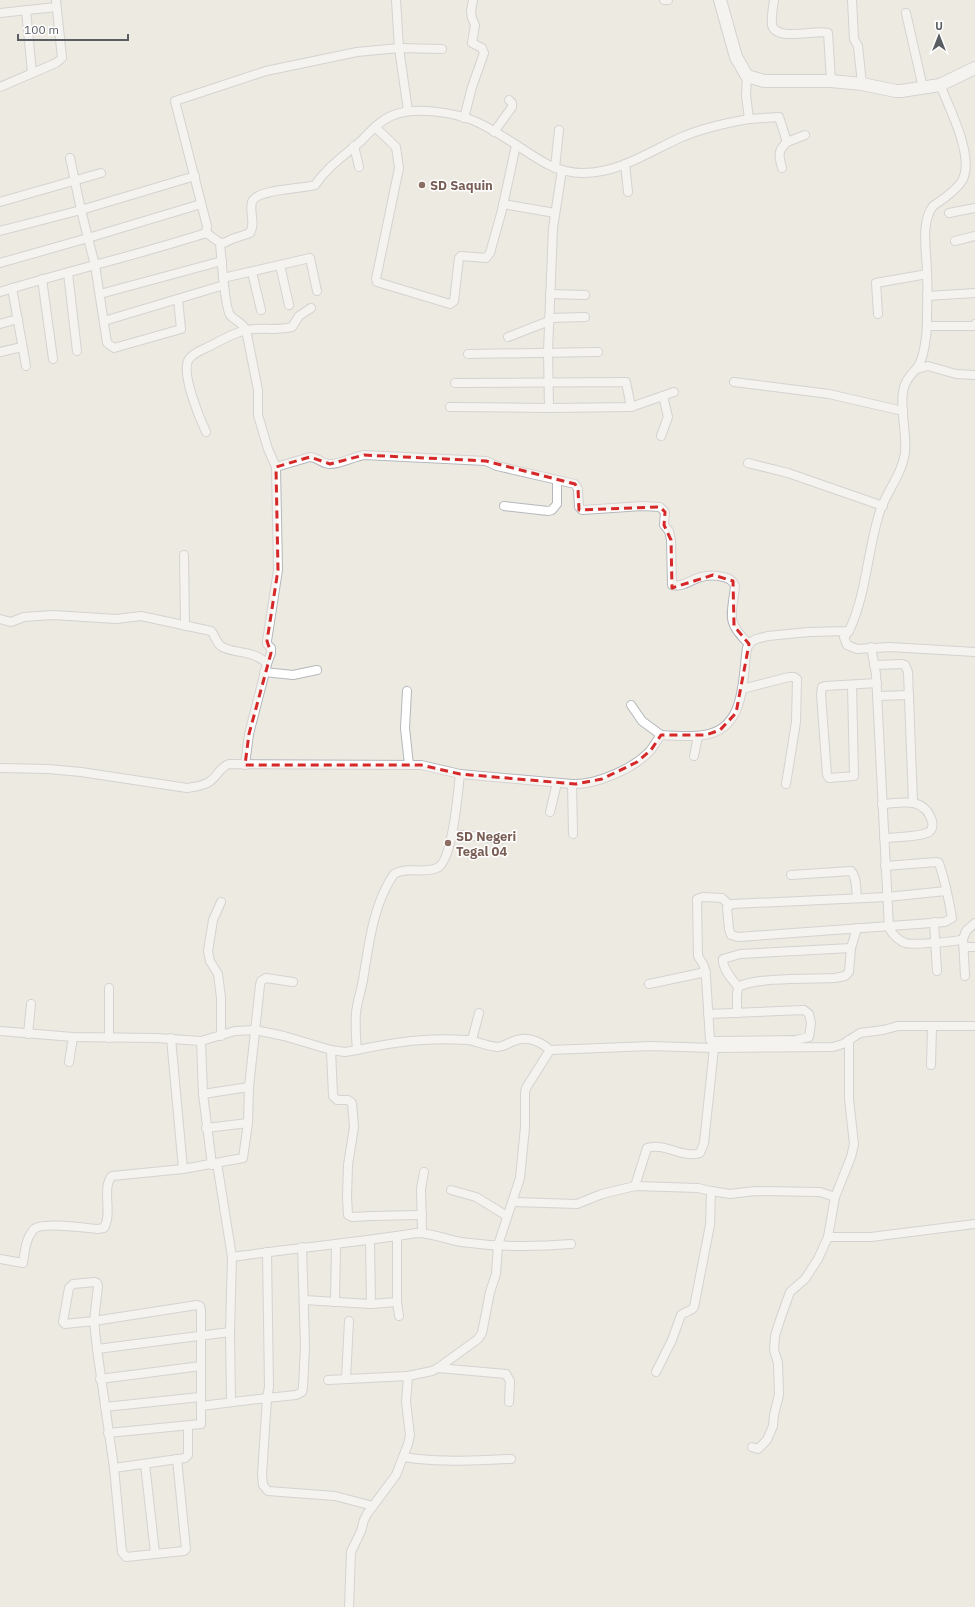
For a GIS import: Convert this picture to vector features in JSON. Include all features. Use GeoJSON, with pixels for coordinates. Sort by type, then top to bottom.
{"type":"FeatureCollection","features":[{"type":"Feature","properties":{"kind":"street"},"geometry":{"type":"LineString","coordinates":[[396,0],[399,48],[408,110]]}},
{"type":"Feature","properties":{"kind":"street"},"geometry":{"type":"LineString","coordinates":[[464,118],[472,87],[484,53],[482,48],[472,44],[475,25],[471,11],[473,0]]}},
{"type":"Feature","properties":{"kind":"street"},"geometry":{"type":"LineString","coordinates":[[720,0],[736,57],[747,76],[746,95],[749,119]]}},
{"type":"Feature","properties":{"kind":"street"},"geometry":{"type":"LineString","coordinates":[[774,0],[772,25],[777,31],[793,34],[828,33],[831,81]]}},
{"type":"Feature","properties":{"kind":"street"},"geometry":{"type":"LineString","coordinates":[[852,0],[854,39],[858,46],[862,84]]}},
{"type":"Feature","properties":{"kind":"street"},"geometry":{"type":"LineString","coordinates":[[0,12],[26,10],[56,3],[62,58],[56,63],[0,87],[0,79]]}},
{"type":"Feature","properties":{"kind":"street"},"geometry":{"type":"LineString","coordinates":[[26,10],[32,73]]}},
{"type":"Feature","properties":{"kind":"street"},"geometry":{"type":"LineString","coordinates":[[906,13],[923,88]]}},
{"type":"Feature","properties":{"kind":"street"},"geometry":{"type":"LineString","coordinates":[[206,233],[207,226],[175,102],[266,71],[357,52],[399,48],[442,49]]}},
{"type":"Feature","properties":{"kind":"street"},"geometry":{"type":"LineString","coordinates":[[747,76],[764,81],[831,81],[862,84],[896,91],[940,85],[975,68]]}},
{"type":"Feature","properties":{"kind":"street"},"geometry":{"type":"LineString","coordinates":[[917,369],[926,343],[927,274],[925,233],[930,210],[962,181],[966,168],[966,159],[960,136],[940,85]]}},
{"type":"Feature","properties":{"kind":"street"},"geometry":{"type":"LineString","coordinates":[[494,132],[512,107],[512,103],[509,100]]}},
{"type":"Feature","properties":{"kind":"street"},"geometry":{"type":"LineString","coordinates":[[206,233],[220,243],[224,243],[250,233],[254,222],[252,204],[254,199],[279,190],[315,185],[323,173],[375,127],[390,116],[408,110],[437,112],[480,123],[534,158],[558,169],[584,173],[608,170],[625,164],[696,132],[749,119],[779,117],[787,142]]}},
{"type":"Feature","properties":{"kind":"street"},"geometry":{"type":"LineString","coordinates":[[375,127],[396,147],[399,168],[376,279],[379,284],[450,304],[454,301],[459,258],[463,256],[482,259],[486,258],[490,253],[516,145]]}},
{"type":"Feature","properties":{"kind":"street"},"geometry":{"type":"LineString","coordinates":[[549,408],[549,320],[553,228],[556,213],[559,130]]}},
{"type":"Feature","properties":{"kind":"street"},"geometry":{"type":"LineString","coordinates":[[782,168],[781,147],[787,142],[804,135]]}},
{"type":"Feature","properties":{"kind":"street"},"geometry":{"type":"LineString","coordinates":[[354,146],[359,166]]}},
{"type":"Feature","properties":{"kind":"street"},"geometry":{"type":"LineString","coordinates":[[70,158],[95,265],[107,343],[114,348],[182,329],[178,299]]}},
{"type":"Feature","properties":{"kind":"street"},"geometry":{"type":"LineString","coordinates":[[625,164],[628,192]]}},
{"type":"Feature","properties":{"kind":"street"},"geometry":{"type":"LineString","coordinates":[[0,202],[75,182],[101,173]]}},
{"type":"Feature","properties":{"kind":"street"},"geometry":{"type":"LineString","coordinates":[[0,231],[81,210],[195,176]]}},
{"type":"Feature","properties":{"kind":"street"},"geometry":{"type":"LineString","coordinates":[[0,263],[201,204]]}},
{"type":"Feature","properties":{"kind":"street"},"geometry":{"type":"LineString","coordinates":[[503,204],[556,213]]}},
{"type":"Feature","properties":{"kind":"street"},"geometry":{"type":"LineString","coordinates":[[949,213],[975,208]]}},
{"type":"Feature","properties":{"kind":"street"},"geometry":{"type":"LineString","coordinates":[[0,292],[206,233]]}},
{"type":"Feature","properties":{"kind":"street"},"geometry":{"type":"LineString","coordinates":[[955,241],[975,236]]}},
{"type":"Feature","properties":{"kind":"street"},"geometry":{"type":"LineString","coordinates":[[220,243],[224,282],[230,315],[241,323],[246,330],[258,390],[258,415],[268,449],[276,467],[278,570],[267,641],[267,644],[271,648],[271,654],[264,672],[249,734],[245,765]]}},
{"type":"Feature","properties":{"kind":"street"},"geometry":{"type":"LineString","coordinates":[[104,321],[178,299],[252,272],[310,258],[317,291]]}},
{"type":"Feature","properties":{"kind":"street"},"geometry":{"type":"LineString","coordinates":[[100,294],[222,261]]}},
{"type":"Feature","properties":{"kind":"street"},"geometry":{"type":"LineString","coordinates":[[280,265],[289,305]]}},
{"type":"Feature","properties":{"kind":"street"},"geometry":{"type":"LineString","coordinates":[[252,272],[261,310]]}},
{"type":"Feature","properties":{"kind":"street"},"geometry":{"type":"LineString","coordinates":[[68,273],[77,351]]}},
{"type":"Feature","properties":{"kind":"street"},"geometry":{"type":"LineString","coordinates":[[878,314],[876,283],[927,274]]}},
{"type":"Feature","properties":{"kind":"street"},"geometry":{"type":"LineString","coordinates":[[42,279],[53,359]]}},
{"type":"Feature","properties":{"kind":"street"},"geometry":{"type":"LineString","coordinates":[[12,288],[26,366]]}},
{"type":"Feature","properties":{"kind":"street"},"geometry":{"type":"LineString","coordinates":[[550,294],[585,295]]}},
{"type":"Feature","properties":{"kind":"street"},"geometry":{"type":"LineString","coordinates":[[927,296],[975,294]]}},
{"type":"Feature","properties":{"kind":"street"},"geometry":{"type":"LineString","coordinates":[[206,432],[193,400],[186,367],[188,360],[194,355],[228,336],[246,330],[292,327],[299,316],[311,308]]}},
{"type":"Feature","properties":{"kind":"street"},"geometry":{"type":"LineString","coordinates":[[508,337],[549,320],[585,317]]}},
{"type":"Feature","properties":{"kind":"street"},"geometry":{"type":"LineString","coordinates":[[0,324],[18,319]]}},
{"type":"Feature","properties":{"kind":"street"},"geometry":{"type":"LineString","coordinates":[[927,326],[973,326],[975,324]]}},
{"type":"Feature","properties":{"kind":"street"},"geometry":{"type":"LineString","coordinates":[[0,352],[22,347]]}},
{"type":"Feature","properties":{"kind":"street"},"geometry":{"type":"LineString","coordinates":[[468,354],[598,352]]}},
{"type":"Feature","properties":{"kind":"street"},"geometry":{"type":"LineString","coordinates":[[975,375],[956,374],[928,366],[917,369],[910,375],[904,384],[902,392],[906,443],[905,455],[883,506],[876,529],[860,601],[849,631],[844,637],[847,645],[857,649],[890,646],[975,652]]}},
{"type":"Feature","properties":{"kind":"street"},"geometry":{"type":"LineString","coordinates":[[455,383],[626,382],[631,406]]}},
{"type":"Feature","properties":{"kind":"street"},"geometry":{"type":"LineString","coordinates":[[734,382],[829,394],[903,411]]}},
{"type":"Feature","properties":{"kind":"street"},"geometry":{"type":"LineString","coordinates":[[450,407],[549,408],[631,406],[674,392]]}},
{"type":"Feature","properties":{"kind":"street"},"geometry":{"type":"LineString","coordinates":[[661,436],[668,417],[663,396]]}},
{"type":"Feature","properties":{"kind":"street"},"geometry":{"type":"LineString","coordinates":[[276,467],[310,457],[314,457],[324,463],[330,464],[340,463],[364,455],[486,461],[497,466],[577,486],[578,507],[582,510],[643,506],[660,507],[664,512],[664,525],[669,531],[671,540],[672,585],[681,585],[702,577],[713,575],[733,581],[735,586],[732,616],[734,626],[737,633],[750,644]]}},
{"type":"Feature","properties":{"kind":"street"},"geometry":{"type":"LineString","coordinates":[[748,463],[788,473],[883,506]]}},
{"type":"Feature","properties":{"kind":"street"},"geometry":{"type":"LineString","coordinates":[[504,506],[552,510],[557,504],[557,480]]}},
{"type":"Feature","properties":{"kind":"street"},"geometry":{"type":"LineString","coordinates":[[184,555],[185,626]]}},
{"type":"Feature","properties":{"kind":"street"},"geometry":{"type":"LineString","coordinates":[[1,621],[11,622],[24,617],[53,615],[116,619],[141,616],[211,631],[219,646],[246,652],[260,658],[267,664]]}},
{"type":"Feature","properties":{"kind":"street"},"geometry":{"type":"LineString","coordinates":[[631,705],[642,721],[661,735],[698,736],[713,733],[729,723],[736,713],[742,689],[746,653],[750,644],[756,639],[768,636],[814,632],[849,631]]}},
{"type":"Feature","properties":{"kind":"street"},"geometry":{"type":"LineString","coordinates":[[871,647],[877,683],[889,926],[893,935],[908,944],[936,942],[963,943],[975,947]]}},
{"type":"Feature","properties":{"kind":"street"},"geometry":{"type":"LineString","coordinates":[[874,665],[902,664],[905,665],[908,672],[913,802]]}},
{"type":"Feature","properties":{"kind":"street"},"geometry":{"type":"LineString","coordinates":[[264,672],[293,675],[317,670]]}},
{"type":"Feature","properties":{"kind":"street"},"geometry":{"type":"LineString","coordinates":[[742,689],[789,677],[794,677],[797,679],[796,722],[786,784]]}},
{"type":"Feature","properties":{"kind":"street"},"geometry":{"type":"LineString","coordinates":[[852,684],[854,776],[829,778],[826,775],[821,694],[822,687],[852,684],[877,683]]}},
{"type":"Feature","properties":{"kind":"street"},"geometry":{"type":"LineString","coordinates":[[407,691],[405,728],[409,765]]}},
{"type":"Feature","properties":{"kind":"street"},"geometry":{"type":"LineString","coordinates":[[877,696],[909,694]]}},
{"type":"Feature","properties":{"kind":"street"},"geometry":{"type":"LineString","coordinates":[[0,768],[48,769],[81,772],[187,788],[210,782],[225,765],[229,764],[409,765],[434,767],[460,774],[572,784],[594,782],[611,776],[641,759],[651,750],[661,735]]}},
{"type":"Feature","properties":{"kind":"street"},"geometry":{"type":"LineString","coordinates":[[694,756],[698,736]]}},
{"type":"Feature","properties":{"kind":"street"},"geometry":{"type":"LineString","coordinates":[[357,1050],[356,1014],[371,928],[394,874],[398,872],[438,867],[446,856],[452,834],[460,774]]}},
{"type":"Feature","properties":{"kind":"street"},"geometry":{"type":"LineString","coordinates":[[550,812],[557,783]]}},
{"type":"Feature","properties":{"kind":"street"},"geometry":{"type":"LineString","coordinates":[[572,784],[573,834]]}},
{"type":"Feature","properties":{"kind":"street"},"geometry":{"type":"LineString","coordinates":[[882,804],[913,802],[923,808],[933,822],[933,828],[924,834],[884,838]]}},
{"type":"Feature","properties":{"kind":"street"},"geometry":{"type":"LineString","coordinates":[[452,834],[501,839]]}},
{"type":"Feature","properties":{"kind":"street"},"geometry":{"type":"LineString","coordinates":[[730,906],[727,908],[729,929],[731,935],[738,937],[945,922],[952,918],[939,863],[885,866]]}},
{"type":"Feature","properties":{"kind":"street"},"geometry":{"type":"LineString","coordinates":[[790,875],[851,871],[853,873],[857,898]]}},
{"type":"Feature","properties":{"kind":"street"},"geometry":{"type":"LineString","coordinates":[[708,1014],[804,1010],[809,1014],[809,1037],[796,1040],[710,1040],[708,1014],[706,972],[698,956],[698,899],[703,897],[722,898],[730,906],[887,897],[946,891]]}},
{"type":"Feature","properties":{"kind":"street"},"geometry":{"type":"LineString","coordinates":[[221,902],[213,920],[208,951],[210,961],[218,974],[221,998],[221,1036]]}},
{"type":"Feature","properties":{"kind":"street"},"geometry":{"type":"LineString","coordinates":[[934,922],[937,971]]}},
{"type":"Feature","properties":{"kind":"street"},"geometry":{"type":"LineString","coordinates":[[966,976],[963,943],[966,931],[975,923]]}},
{"type":"Feature","properties":{"kind":"street"},"geometry":{"type":"LineString","coordinates":[[738,987],[745,984],[762,981],[835,978],[845,976],[849,972],[851,948],[857,928]]}},
{"type":"Feature","properties":{"kind":"street"},"geometry":{"type":"LineString","coordinates":[[737,1013],[738,987],[726,970],[723,959],[726,957],[740,954],[851,948]]}},
{"type":"Feature","properties":{"kind":"street"},"geometry":{"type":"LineString","coordinates":[[649,984],[706,972]]}},
{"type":"Feature","properties":{"kind":"street"},"geometry":{"type":"LineString","coordinates":[[0,1259],[23,1263],[26,1244],[32,1232],[38,1227],[104,1228],[107,1220],[108,1184],[112,1176],[183,1169],[244,1158],[248,1123],[249,1087],[261,981],[266,978],[293,982]]}},
{"type":"Feature","properties":{"kind":"street"},"geometry":{"type":"LineString","coordinates":[[109,988],[109,1038]]}},
{"type":"Feature","properties":{"kind":"street"},"geometry":{"type":"LineString","coordinates":[[28,1034],[31,1004]]}},
{"type":"Feature","properties":{"kind":"street"},"geometry":{"type":"LineString","coordinates":[[472,1040],[478,1013]]}},
{"type":"Feature","properties":{"kind":"street"},"geometry":{"type":"LineString","coordinates":[[0,1031],[73,1037],[171,1038],[201,1041],[235,1031],[255,1030],[284,1036],[331,1050],[346,1052],[395,1042],[426,1038],[472,1040],[498,1047],[516,1040],[525,1039],[538,1042],[550,1050],[651,1046],[714,1048],[833,1047],[843,1044],[860,1033],[883,1030],[898,1026],[975,1026]]}},
{"type":"Feature","properties":{"kind":"street"},"geometry":{"type":"LineString","coordinates":[[931,1065],[932,1026]]}},
{"type":"Feature","properties":{"kind":"street"},"geometry":{"type":"LineString","coordinates":[[68,1062],[73,1037]]}},
{"type":"Feature","properties":{"kind":"street"},"geometry":{"type":"LineString","coordinates":[[171,1038],[183,1169]]}},
{"type":"Feature","properties":{"kind":"street"},"geometry":{"type":"LineString","coordinates":[[752,1447],[758,1449],[762,1446],[767,1440],[773,1426],[780,1390],[778,1362],[774,1350],[775,1336],[786,1301],[790,1292],[805,1279],[818,1259],[828,1237],[835,1197],[851,1157],[854,1144],[849,1099],[849,1040]]}},
{"type":"Feature","properties":{"kind":"street"},"geometry":{"type":"LineString","coordinates":[[201,1041],[206,1128],[232,1257],[230,1332],[231,1402]]}},
{"type":"Feature","properties":{"kind":"street"},"geometry":{"type":"LineString","coordinates":[[635,1186],[647,1148],[657,1146],[688,1154],[700,1153],[704,1143],[714,1048]]}},
{"type":"Feature","properties":{"kind":"street"},"geometry":{"type":"LineString","coordinates":[[331,1050],[333,1096],[337,1100],[348,1100],[352,1103],[353,1107],[353,1136],[348,1165],[347,1184],[348,1215],[352,1218],[422,1215]]}},
{"type":"Feature","properties":{"kind":"street"},"geometry":{"type":"LineString","coordinates":[[328,1380],[408,1376],[432,1371],[480,1336],[490,1292],[496,1274],[498,1245],[506,1216],[513,1202],[520,1178],[523,1159],[526,1088],[550,1050]]}},
{"type":"Feature","properties":{"kind":"street"},"geometry":{"type":"LineString","coordinates":[[203,1094],[249,1087]]}},
{"type":"Feature","properties":{"kind":"street"},"geometry":{"type":"LineString","coordinates":[[206,1128],[248,1123]]}},
{"type":"Feature","properties":{"kind":"street"},"geometry":{"type":"LineString","coordinates":[[422,1233],[421,1189],[424,1172]]}},
{"type":"Feature","properties":{"kind":"street"},"geometry":{"type":"LineString","coordinates":[[513,1202],[577,1204],[602,1194],[635,1186],[698,1188],[730,1194],[756,1191],[820,1192],[835,1197]]}},
{"type":"Feature","properties":{"kind":"street"},"geometry":{"type":"LineString","coordinates":[[451,1190],[476,1198],[506,1216]]}},
{"type":"Feature","properties":{"kind":"street"},"geometry":{"type":"LineString","coordinates":[[656,1372],[672,1340],[681,1315],[694,1307],[710,1225],[711,1191]]}},
{"type":"Feature","properties":{"kind":"street"},"geometry":{"type":"LineString","coordinates":[[828,1237],[871,1237],[975,1224]]}},
{"type":"Feature","properties":{"kind":"street"},"geometry":{"type":"LineString","coordinates":[[232,1257],[302,1247],[370,1241],[422,1233],[455,1241],[498,1245],[544,1246],[571,1244]]}},
{"type":"Feature","properties":{"kind":"street"},"geometry":{"type":"LineString","coordinates":[[397,1236],[397,1302],[399,1316]]}},
{"type":"Feature","properties":{"kind":"street"},"geometry":{"type":"LineString","coordinates":[[370,1241],[371,1304]]}},
{"type":"Feature","properties":{"kind":"street"},"geometry":{"type":"LineString","coordinates":[[335,1302],[336,1244]]}},
{"type":"Feature","properties":{"kind":"street"},"geometry":{"type":"LineString","coordinates":[[200,1406],[296,1395],[302,1392],[305,1346],[302,1247]]}},
{"type":"Feature","properties":{"kind":"street"},"geometry":{"type":"LineString","coordinates":[[267,1252],[269,1387],[262,1475],[265,1489],[272,1492],[335,1496],[373,1506]]}},
{"type":"Feature","properties":{"kind":"street"},"geometry":{"type":"LineString","coordinates":[[108,1433],[201,1424],[201,1310],[200,1306],[197,1305],[94,1321],[63,1323],[69,1288],[73,1284],[98,1283],[94,1321],[100,1379],[108,1433],[114,1468],[122,1552],[126,1557],[184,1551],[186,1549],[177,1460]]}},
{"type":"Feature","properties":{"kind":"street"},"geometry":{"type":"LineString","coordinates":[[304,1300],[371,1304],[397,1302]]}},
{"type":"Feature","properties":{"kind":"street"},"geometry":{"type":"LineString","coordinates":[[346,1379],[349,1321]]}},
{"type":"Feature","properties":{"kind":"street"},"geometry":{"type":"LineString","coordinates":[[97,1349],[230,1332]]}},
{"type":"Feature","properties":{"kind":"street"},"geometry":{"type":"LineString","coordinates":[[100,1379],[201,1366]]}},
{"type":"Feature","properties":{"kind":"street"},"geometry":{"type":"LineString","coordinates":[[438,1368],[506,1374],[510,1381],[509,1402]]}},
{"type":"Feature","properties":{"kind":"street"},"geometry":{"type":"LineString","coordinates":[[349,1607],[351,1552],[361,1532],[364,1520],[393,1481],[404,1457],[410,1435],[406,1402],[408,1376]]}},
{"type":"Feature","properties":{"kind":"street"},"geometry":{"type":"LineString","coordinates":[[104,1407],[200,1397]]}},
{"type":"Feature","properties":{"kind":"street"},"geometry":{"type":"LineString","coordinates":[[114,1468],[185,1458],[188,1455],[188,1426]]}},
{"type":"Feature","properties":{"kind":"street"},"geometry":{"type":"LineString","coordinates":[[404,1457],[457,1461],[511,1459]]}},
{"type":"Feature","properties":{"kind":"street"},"geometry":{"type":"LineString","coordinates":[[145,1464],[155,1553]]}},
{"type":"Feature","properties":{"kind":"highlighted area"},"geometry":{"type":"Polygon","coordinates":[[[364,455],[486,461],[575,484],[578,489],[579,510],[660,507],[665,512],[664,525],[671,540],[672,588],[713,575],[733,581],[734,626],[749,644],[736,713],[720,730],[706,735],[661,735],[651,750],[637,762],[602,779],[576,784],[460,774],[421,765],[245,765],[249,734],[271,653],[267,641],[278,570],[276,467],[310,457],[330,464],[364,455]]]}},
{"type":"Feature","properties":{"kind":"place","name":"SD Saquin"},"geometry":{"type":"Point","coordinates":[422,185]}},
{"type":"Feature","properties":{"kind":"place","name":"SD Negeri Tegal 04"},"geometry":{"type":"Point","coordinates":[448,843]}}]}
